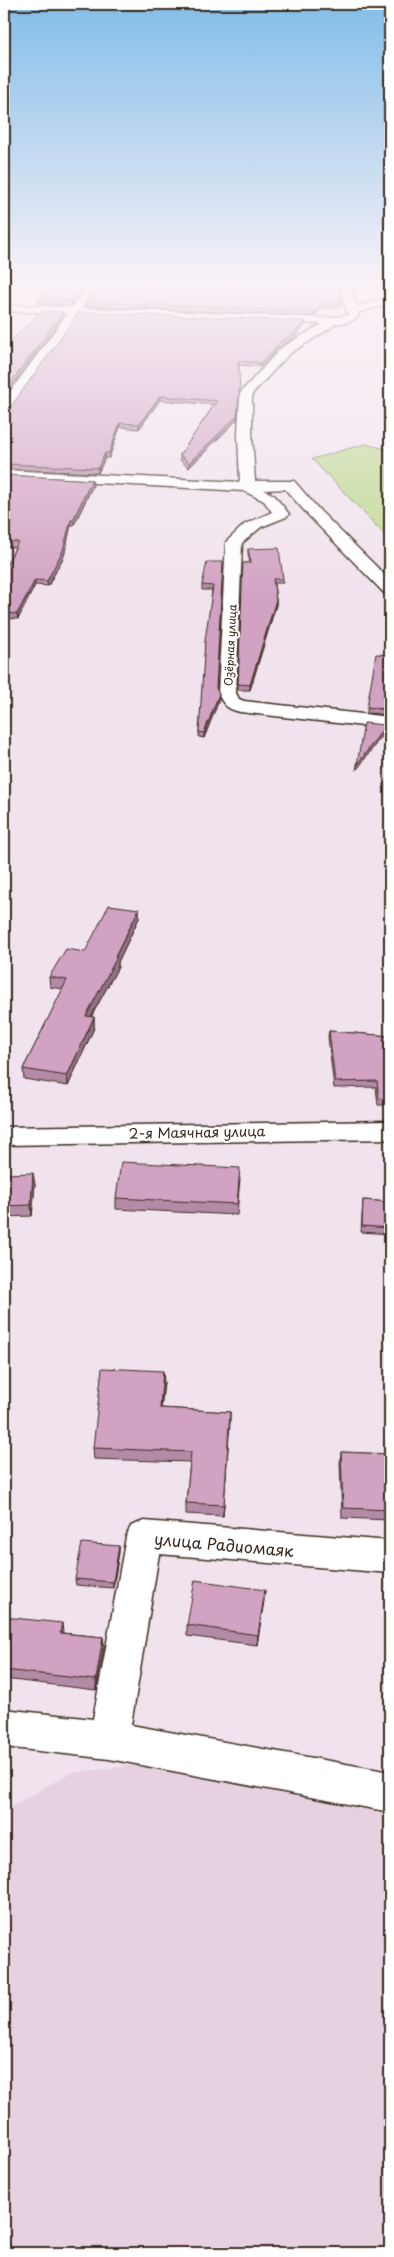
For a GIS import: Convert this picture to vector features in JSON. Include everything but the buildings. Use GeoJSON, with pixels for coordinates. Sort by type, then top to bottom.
{"type":"FeatureCollection","features":[{"type":"Feature","properties":{"kind":"street"},"geometry":{"type":"LineString","coordinates":[[4,409],[18,389]]}},
{"type":"Feature","properties":{"kind":"street"},"geometry":{"type":"LineString","coordinates":[[248,486],[245,434],[246,393],[249,389]]}},
{"type":"Feature","properties":{"kind":"street"},"geometry":{"type":"LineString","coordinates":[[4,474],[248,486],[289,484],[315,514],[390,589]]}},
{"type":"Feature","properties":{"kind":"street","name":"Озёрная улица"},"geometry":{"type":"LineString","coordinates":[[248,486],[269,498],[281,514],[263,519],[249,526],[234,542],[228,698],[235,705],[240,706],[390,723]]}},
{"type":"Feature","properties":{"kind":"street","name":"2-я Маячная улица"},"geometry":{"type":"LineString","coordinates":[[4,1136],[390,1130]]}},
{"type":"Feature","properties":{"kind":"street","name":"улица Радиомаяк"},"geometry":{"type":"LineString","coordinates":[[109,1740],[144,1537],[390,1557]]}},
{"type":"Feature","properties":{"kind":"street"},"geometry":{"type":"LineString","coordinates":[[4,1728],[109,1740],[390,1792]]}},
{"type":"Feature","properties":{"kind":"shaded area"},"geometry":{"type":"Polygon","coordinates":[[[193,1758],[390,1798],[390,2253],[4,2253],[4,1811],[70,1773],[193,1758]]]}},
{"type":"Feature","properties":{"kind":"green space"},"geometry":{"type":"Polygon","coordinates":[[[365,444],[390,450],[390,540],[312,459],[365,444]]]}}]}
